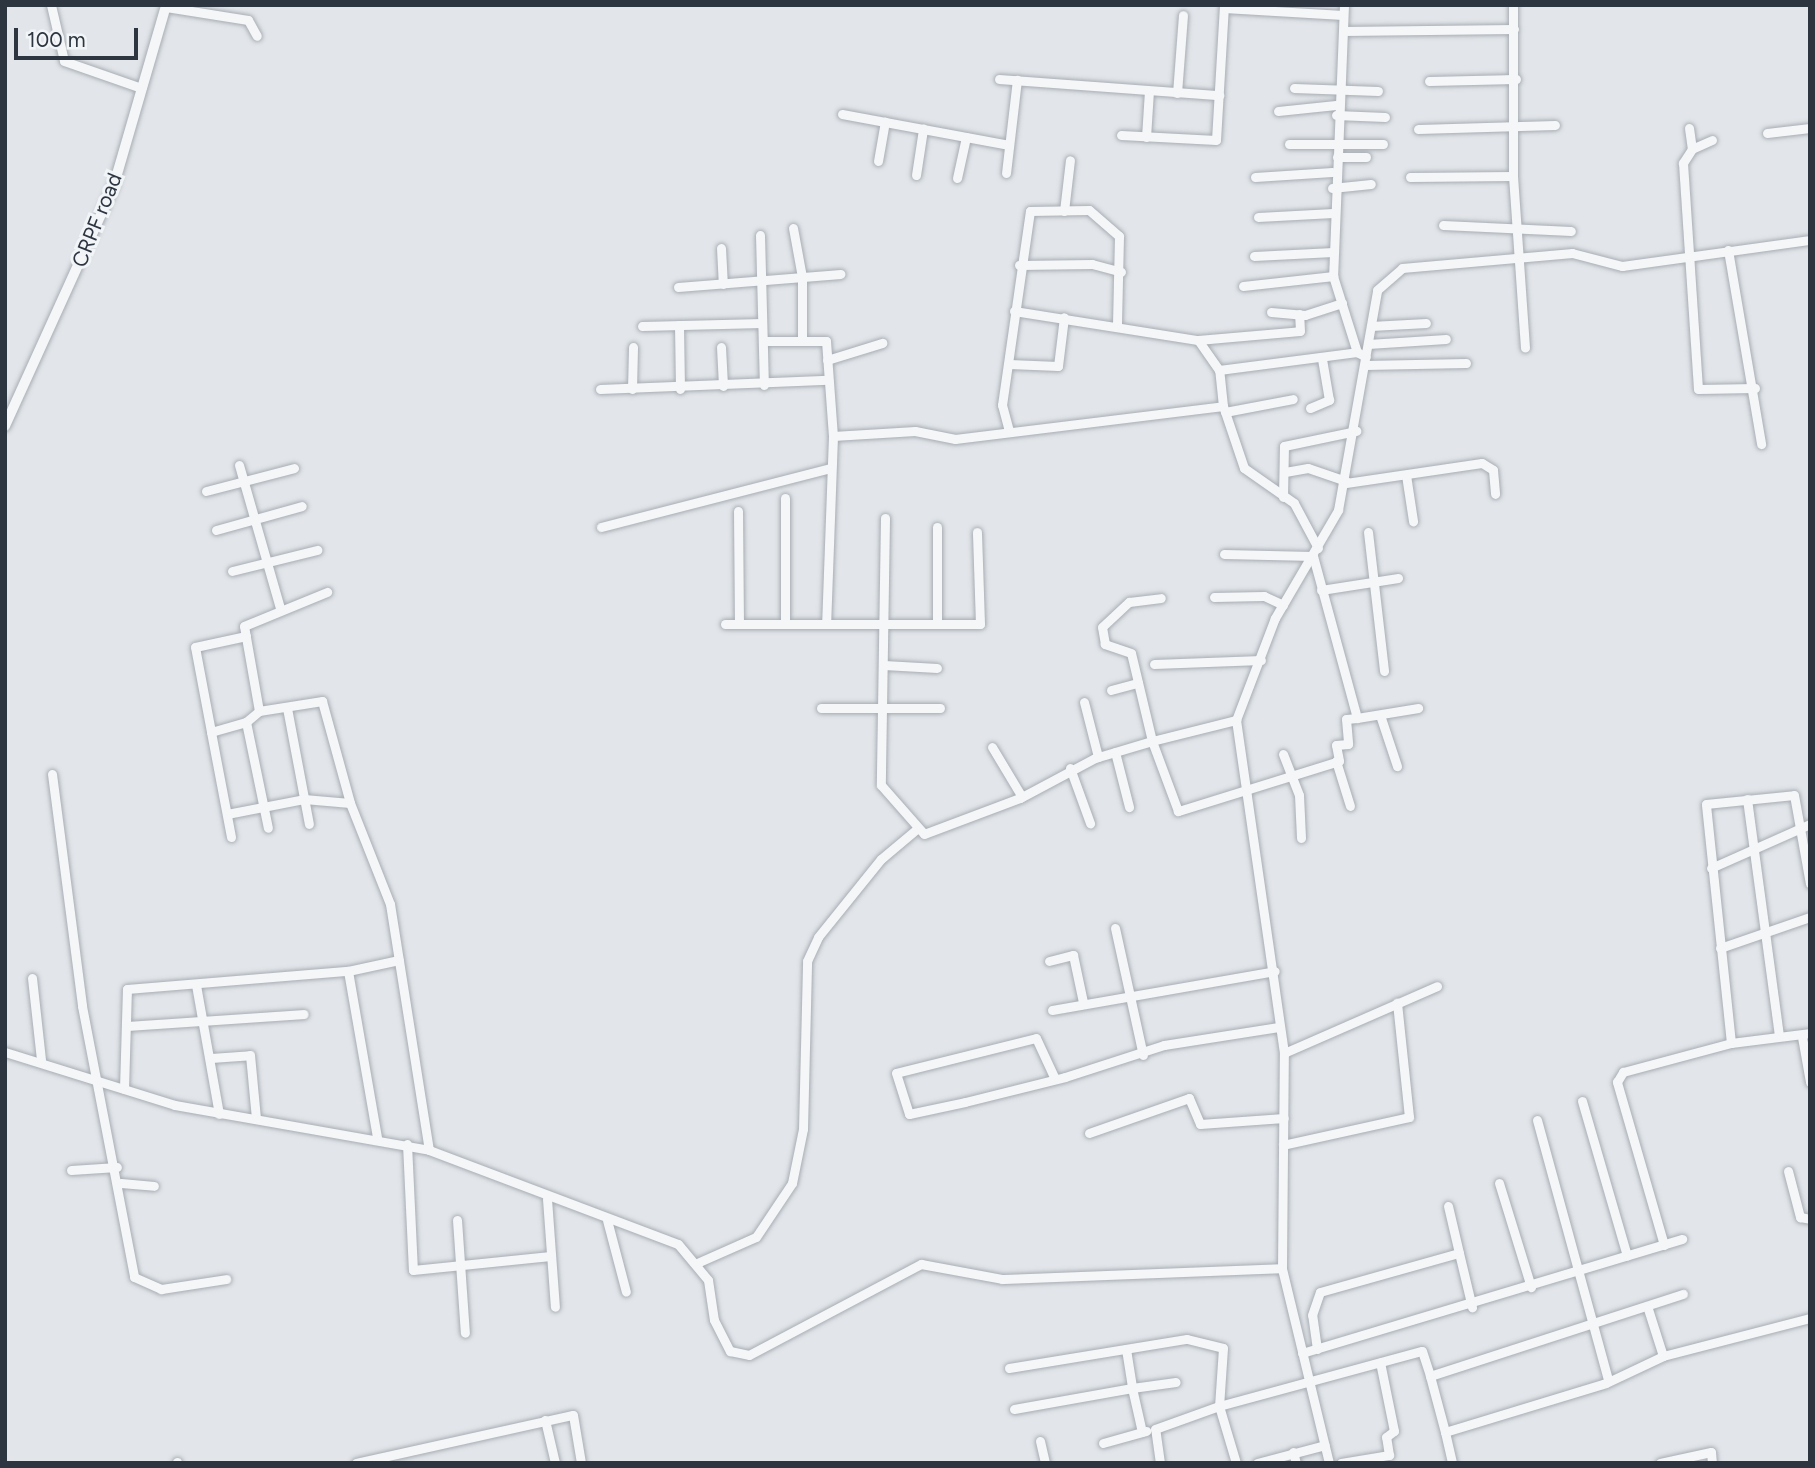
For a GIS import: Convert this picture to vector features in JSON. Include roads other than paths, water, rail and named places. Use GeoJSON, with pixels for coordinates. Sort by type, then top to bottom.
{"type":"FeatureCollection","features":[{"type":"Feature","properties":{"kind":"street"},"geometry":{"type":"LineString","coordinates":[[51,5],[64,61],[141,88]]}},
{"type":"Feature","properties":{"kind":"street"},"geometry":{"type":"LineString","coordinates":[[1513,5],[1516,79],[1513,176],[1525,348]]}},
{"type":"Feature","properties":{"kind":"street"},"geometry":{"type":"LineString","coordinates":[[166,6],[248,20],[257,36]]}},
{"type":"Feature","properties":{"kind":"street","name":"CRPF road"},"geometry":{"type":"LineString","coordinates":[[5,426],[113,188],[166,6]]}},
{"type":"Feature","properties":{"kind":"street"},"geometry":{"type":"LineString","coordinates":[[1121,135],[1216,140],[1224,7],[1344,10],[1334,143],[1337,157],[1332,172],[1333,276],[1363,358]]}},
{"type":"Feature","properties":{"kind":"street"},"geometry":{"type":"LineString","coordinates":[[1177,93],[1182,15]]}},
{"type":"Feature","properties":{"kind":"street"},"geometry":{"type":"LineString","coordinates":[[1343,32],[1514,29]]}},
{"type":"Feature","properties":{"kind":"street"},"geometry":{"type":"LineString","coordinates":[[999,79],[1219,96]]}},
{"type":"Feature","properties":{"kind":"street"},"geometry":{"type":"LineString","coordinates":[[1429,81],[1516,79]]}},
{"type":"Feature","properties":{"kind":"street"},"geometry":{"type":"LineString","coordinates":[[1006,173],[1017,80]]}},
{"type":"Feature","properties":{"kind":"street"},"geometry":{"type":"LineString","coordinates":[[1294,88],[1378,91]]}},
{"type":"Feature","properties":{"kind":"street"},"geometry":{"type":"LineString","coordinates":[[1146,136],[1149,91]]}},
{"type":"Feature","properties":{"kind":"street"},"geometry":{"type":"LineString","coordinates":[[1278,111],[1336,110],[1385,117]]}},
{"type":"Feature","properties":{"kind":"street"},"geometry":{"type":"LineString","coordinates":[[842,114],[1009,145]]}},
{"type":"Feature","properties":{"kind":"street"},"geometry":{"type":"LineString","coordinates":[[878,160],[885,122]]}},
{"type":"Feature","properties":{"kind":"street"},"geometry":{"type":"LineString","coordinates":[[1418,129],[1515,129],[1556,125]]}},
{"type":"Feature","properties":{"kind":"street"},"geometry":{"type":"LineString","coordinates":[[1689,128],[1692,149]]}},
{"type":"Feature","properties":{"kind":"street"},"geometry":{"type":"LineString","coordinates":[[1768,133],[1810,128]]}},
{"type":"Feature","properties":{"kind":"street"},"geometry":{"type":"LineString","coordinates":[[916,175],[923,129]]}},
{"type":"Feature","properties":{"kind":"street"},"geometry":{"type":"LineString","coordinates":[[957,178],[966,137]]}},
{"type":"Feature","properties":{"kind":"street"},"geometry":{"type":"LineString","coordinates":[[1712,140],[1692,149],[1683,163],[1698,389],[1755,387]]}},
{"type":"Feature","properties":{"kind":"street"},"geometry":{"type":"LineString","coordinates":[[1289,144],[1383,144]]}},
{"type":"Feature","properties":{"kind":"street"},"geometry":{"type":"LineString","coordinates":[[1337,157],[1366,157]]}},
{"type":"Feature","properties":{"kind":"street"},"geometry":{"type":"LineString","coordinates":[[1064,211],[1070,160]]}},
{"type":"Feature","properties":{"kind":"street"},"geometry":{"type":"LineString","coordinates":[[1255,177],[1332,172]]}},
{"type":"Feature","properties":{"kind":"street"},"geometry":{"type":"LineString","coordinates":[[1410,177],[1513,176]]}},
{"type":"Feature","properties":{"kind":"street"},"geometry":{"type":"LineString","coordinates":[[1332,188],[1371,184]]}},
{"type":"Feature","properties":{"kind":"street"},"geometry":{"type":"LineString","coordinates":[[1009,431],[1002,405],[1019,265],[1030,211],[1089,211],[1119,236],[1121,272],[1117,323]]}},
{"type":"Feature","properties":{"kind":"street"},"geometry":{"type":"LineString","coordinates":[[1258,217],[1333,213]]}},
{"type":"Feature","properties":{"kind":"street"},"geometry":{"type":"LineString","coordinates":[[1443,225],[1571,231]]}},
{"type":"Feature","properties":{"kind":"street"},"geometry":{"type":"LineString","coordinates":[[793,228],[802,277],[802,338]]}},
{"type":"Feature","properties":{"kind":"street"},"geometry":{"type":"LineString","coordinates":[[760,235],[764,386]]}},
{"type":"Feature","properties":{"kind":"street"},"geometry":{"type":"LineString","coordinates":[[1329,1463],[1282,1268],[1284,1053],[1279,1027],[1275,971],[1252,850],[1251,793],[1236,720],[1283,605],[1316,552],[1346,482],[1356,431],[1363,358],[1377,290],[1394,272],[1518,255],[1572,253],[1622,266],[1810,240]]}},
{"type":"Feature","properties":{"kind":"street"},"geometry":{"type":"LineString","coordinates":[[721,248],[723,284]]}},
{"type":"Feature","properties":{"kind":"street"},"geometry":{"type":"LineString","coordinates":[[1728,250],[1755,387],[1760,444]]}},
{"type":"Feature","properties":{"kind":"street"},"geometry":{"type":"LineString","coordinates":[[1254,256],[1334,251]]}},
{"type":"Feature","properties":{"kind":"street"},"geometry":{"type":"LineString","coordinates":[[1019,265],[1092,264],[1121,272]]}},
{"type":"Feature","properties":{"kind":"street"},"geometry":{"type":"LineString","coordinates":[[678,287],[840,274]]}},
{"type":"Feature","properties":{"kind":"street"},"geometry":{"type":"LineString","coordinates":[[1243,286],[1333,276]]}},
{"type":"Feature","properties":{"kind":"street"},"geometry":{"type":"LineString","coordinates":[[1271,312],[1299,314],[1342,303]]}},
{"type":"Feature","properties":{"kind":"street"},"geometry":{"type":"LineString","coordinates":[[1014,311],[1117,323],[1198,340],[1300,331],[1299,314]]}},
{"type":"Feature","properties":{"kind":"street"},"geometry":{"type":"LineString","coordinates":[[1009,364],[1058,366],[1064,317]]}},
{"type":"Feature","properties":{"kind":"street"},"geometry":{"type":"LineString","coordinates":[[642,326],[762,323]]}},
{"type":"Feature","properties":{"kind":"street"},"geometry":{"type":"LineString","coordinates":[[1371,326],[1426,323]]}},
{"type":"Feature","properties":{"kind":"street"},"geometry":{"type":"LineString","coordinates":[[679,325],[680,389]]}},
{"type":"Feature","properties":{"kind":"street"},"geometry":{"type":"LineString","coordinates":[[763,341],[802,338],[826,341],[834,436],[830,468],[826,624]]}},
{"type":"Feature","properties":{"kind":"street"},"geometry":{"type":"LineString","coordinates":[[1368,344],[1446,339]]}},
{"type":"Feature","properties":{"kind":"street"},"geometry":{"type":"LineString","coordinates":[[1198,340],[1219,370],[1224,409],[1244,468],[1294,503],[1316,552],[1321,590],[1357,718]]}},
{"type":"Feature","properties":{"kind":"street"},"geometry":{"type":"LineString","coordinates":[[827,360],[882,343]]}},
{"type":"Feature","properties":{"kind":"street"},"geometry":{"type":"LineString","coordinates":[[632,389],[633,346]]}},
{"type":"Feature","properties":{"kind":"street"},"geometry":{"type":"LineString","coordinates":[[721,347],[723,386]]}},
{"type":"Feature","properties":{"kind":"street"},"geometry":{"type":"LineString","coordinates":[[1219,370],[1322,359],[1363,358],[1466,363]]}},
{"type":"Feature","properties":{"kind":"street"},"geometry":{"type":"LineString","coordinates":[[1310,408],[1329,400],[1322,359]]}},
{"type":"Feature","properties":{"kind":"street"},"geometry":{"type":"LineString","coordinates":[[600,389],[764,386],[828,380]]}},
{"type":"Feature","properties":{"kind":"street"},"geometry":{"type":"LineString","coordinates":[[834,436],[915,431],[955,439],[1293,399]]}},
{"type":"Feature","properties":{"kind":"street"},"geometry":{"type":"LineString","coordinates":[[1283,497],[1284,446],[1356,431]]}},
{"type":"Feature","properties":{"kind":"street"},"geometry":{"type":"LineString","coordinates":[[1285,472],[1327,470],[1346,482],[1482,463],[1493,470],[1495,494]]}},
{"type":"Feature","properties":{"kind":"street"},"geometry":{"type":"LineString","coordinates":[[239,465],[280,608]]}},
{"type":"Feature","properties":{"kind":"street"},"geometry":{"type":"LineString","coordinates":[[206,491],[294,468]]}},
{"type":"Feature","properties":{"kind":"street"},"geometry":{"type":"LineString","coordinates":[[601,527],[830,468]]}},
{"type":"Feature","properties":{"kind":"street"},"geometry":{"type":"LineString","coordinates":[[1406,475],[1413,522]]}},
{"type":"Feature","properties":{"kind":"street"},"geometry":{"type":"LineString","coordinates":[[785,498],[785,624]]}},
{"type":"Feature","properties":{"kind":"street"},"geometry":{"type":"LineString","coordinates":[[216,530],[302,506]]}},
{"type":"Feature","properties":{"kind":"street"},"geometry":{"type":"LineString","coordinates":[[738,511],[739,624]]}},
{"type":"Feature","properties":{"kind":"street"},"geometry":{"type":"LineString","coordinates":[[886,518],[881,785],[924,834],[1022,797],[1070,768],[1098,757],[1236,720]]}},
{"type":"Feature","properties":{"kind":"street"},"geometry":{"type":"LineString","coordinates":[[937,527],[937,624]]}},
{"type":"Feature","properties":{"kind":"street"},"geometry":{"type":"LineString","coordinates":[[725,624],[980,624],[977,532]]}},
{"type":"Feature","properties":{"kind":"street"},"geometry":{"type":"LineString","coordinates":[[1368,532],[1384,671]]}},
{"type":"Feature","properties":{"kind":"street"},"geometry":{"type":"LineString","coordinates":[[232,571],[317,550]]}},
{"type":"Feature","properties":{"kind":"street"},"geometry":{"type":"LineString","coordinates":[[1224,554],[1316,552]]}},
{"type":"Feature","properties":{"kind":"street"},"geometry":{"type":"LineString","coordinates":[[1321,590],[1398,578]]}},
{"type":"Feature","properties":{"kind":"street"},"geometry":{"type":"LineString","coordinates":[[259,711],[244,626],[280,608],[327,592]]}},
{"type":"Feature","properties":{"kind":"street"},"geometry":{"type":"LineString","coordinates":[[1214,597],[1264,596],[1283,605]]}},
{"type":"Feature","properties":{"kind":"street"},"geometry":{"type":"LineString","coordinates":[[1161,598],[1129,602],[1102,628],[1105,643],[1131,653],[1152,741],[1178,811],[1251,793],[1336,761]]}},
{"type":"Feature","properties":{"kind":"street"},"geometry":{"type":"LineString","coordinates":[[231,837],[195,647],[246,636]]}},
{"type":"Feature","properties":{"kind":"street"},"geometry":{"type":"LineString","coordinates":[[1154,664],[1261,660]]}},
{"type":"Feature","properties":{"kind":"street"},"geometry":{"type":"LineString","coordinates":[[884,666],[937,668]]}},
{"type":"Feature","properties":{"kind":"street"},"geometry":{"type":"LineString","coordinates":[[1111,690],[1138,683]]}},
{"type":"Feature","properties":{"kind":"street"},"geometry":{"type":"LineString","coordinates":[[211,732],[246,722],[259,711],[322,701],[350,803],[390,904],[429,1150]]}},
{"type":"Feature","properties":{"kind":"street"},"geometry":{"type":"LineString","coordinates":[[1084,702],[1098,757]]}},
{"type":"Feature","properties":{"kind":"street"},"geometry":{"type":"LineString","coordinates":[[286,708],[309,824]]}},
{"type":"Feature","properties":{"kind":"street"},"geometry":{"type":"LineString","coordinates":[[821,709],[940,708]]}},
{"type":"Feature","properties":{"kind":"street"},"geometry":{"type":"LineString","coordinates":[[1350,806],[1336,761],[1336,745],[1348,744],[1346,719],[1418,708]]}},
{"type":"Feature","properties":{"kind":"street"},"geometry":{"type":"LineString","coordinates":[[1380,715],[1397,766]]}},
{"type":"Feature","properties":{"kind":"street"},"geometry":{"type":"LineString","coordinates":[[246,722],[268,828]]}},
{"type":"Feature","properties":{"kind":"street"},"geometry":{"type":"LineString","coordinates":[[992,747],[1022,797]]}},
{"type":"Feature","properties":{"kind":"street"},"geometry":{"type":"LineString","coordinates":[[1115,752],[1129,807]]}},
{"type":"Feature","properties":{"kind":"street"},"geometry":{"type":"LineString","coordinates":[[1283,754],[1289,779],[1299,795],[1301,838]]}},
{"type":"Feature","properties":{"kind":"street"},"geometry":{"type":"LineString","coordinates":[[1070,768],[1090,823]]}},
{"type":"Feature","properties":{"kind":"street"},"geometry":{"type":"LineString","coordinates":[[52,774],[97,1078],[121,1183],[134,1277],[161,1289],[226,1279]]}},
{"type":"Feature","properties":{"kind":"street"},"geometry":{"type":"LineString","coordinates":[[1731,1043],[1706,804],[1794,795],[1806,826],[1810,884]]}},
{"type":"Feature","properties":{"kind":"street"},"geometry":{"type":"LineString","coordinates":[[227,814],[304,799],[350,803]]}},
{"type":"Feature","properties":{"kind":"street"},"geometry":{"type":"LineString","coordinates":[[1747,800],[1779,1035]]}},
{"type":"Feature","properties":{"kind":"street"},"geometry":{"type":"LineString","coordinates":[[1711,868],[1806,826]]}},
{"type":"Feature","properties":{"kind":"street"},"geometry":{"type":"LineString","coordinates":[[697,1263],[756,1237],[792,1183],[803,1129],[807,961],[818,937],[881,859],[918,828]]}},
{"type":"Feature","properties":{"kind":"street"},"geometry":{"type":"LineString","coordinates":[[1720,948],[1810,917]]}},
{"type":"Feature","properties":{"kind":"street"},"geometry":{"type":"LineString","coordinates":[[1115,928],[1143,1055]]}},
{"type":"Feature","properties":{"kind":"street"},"geometry":{"type":"LineString","coordinates":[[1049,961],[1073,956],[1083,1002]]}},
{"type":"Feature","properties":{"kind":"street"},"geometry":{"type":"LineString","coordinates":[[124,1089],[128,1026],[127,989],[348,971],[399,960]]}},
{"type":"Feature","properties":{"kind":"street"},"geometry":{"type":"LineString","coordinates":[[348,971],[377,1137]]}},
{"type":"Feature","properties":{"kind":"street"},"geometry":{"type":"LineString","coordinates":[[1052,1010],[1083,1002],[1275,971]]}},
{"type":"Feature","properties":{"kind":"street"},"geometry":{"type":"LineString","coordinates":[[32,978],[41,1060]]}},
{"type":"Feature","properties":{"kind":"street"},"geometry":{"type":"LineString","coordinates":[[196,985],[219,1114]]}},
{"type":"Feature","properties":{"kind":"street"},"geometry":{"type":"LineString","coordinates":[[1284,1053],[1437,986]]}},
{"type":"Feature","properties":{"kind":"street"},"geometry":{"type":"LineString","coordinates":[[1283,1145],[1409,1117],[1397,1003]]}},
{"type":"Feature","properties":{"kind":"street"},"geometry":{"type":"LineString","coordinates":[[128,1026],[304,1014]]}},
{"type":"Feature","properties":{"kind":"street"},"geometry":{"type":"LineString","coordinates":[[1055,1079],[1036,1038],[896,1073],[909,1114],[1055,1079],[1143,1055],[1164,1045],[1279,1027]]}},
{"type":"Feature","properties":{"kind":"street"},"geometry":{"type":"LineString","coordinates":[[1664,1245],[1617,1082],[1623,1072],[1731,1043],[1779,1035],[1806,1035],[1810,1082]]}},
{"type":"Feature","properties":{"kind":"street"},"geometry":{"type":"LineString","coordinates":[[5,1052],[41,1060],[124,1089],[219,1114],[377,1137],[429,1150],[547,1199],[678,1244],[697,1263],[730,1351],[749,1354],[921,1264],[1002,1279],[1282,1268]]}},
{"type":"Feature","properties":{"kind":"street"},"geometry":{"type":"LineString","coordinates":[[211,1058],[250,1055],[256,1118]]}},
{"type":"Feature","properties":{"kind":"street"},"geometry":{"type":"LineString","coordinates":[[1089,1133],[1189,1098],[1200,1124],[1284,1118]]}},
{"type":"Feature","properties":{"kind":"street"},"geometry":{"type":"LineString","coordinates":[[1583,1101],[1627,1256]]}},
{"type":"Feature","properties":{"kind":"street"},"geometry":{"type":"LineString","coordinates":[[1537,1119],[1595,1322],[1608,1379]]}},
{"type":"Feature","properties":{"kind":"street"},"geometry":{"type":"LineString","coordinates":[[407,1144],[413,1270],[461,1269],[550,1256]]}},
{"type":"Feature","properties":{"kind":"street"},"geometry":{"type":"LineString","coordinates":[[71,1170],[117,1167]]}},
{"type":"Feature","properties":{"kind":"street"},"geometry":{"type":"LineString","coordinates":[[1788,1171],[1800,1217],[1810,1219]]}},
{"type":"Feature","properties":{"kind":"street"},"geometry":{"type":"LineString","coordinates":[[121,1183],[154,1186]]}},
{"type":"Feature","properties":{"kind":"street"},"geometry":{"type":"LineString","coordinates":[[1499,1183],[1531,1287]]}},
{"type":"Feature","properties":{"kind":"street"},"geometry":{"type":"LineString","coordinates":[[547,1199],[555,1307]]}},
{"type":"Feature","properties":{"kind":"street"},"geometry":{"type":"LineString","coordinates":[[1448,1206],[1472,1307]]}},
{"type":"Feature","properties":{"kind":"street"},"geometry":{"type":"LineString","coordinates":[[457,1220],[464,1333]]}},
{"type":"Feature","properties":{"kind":"street"},"geometry":{"type":"LineString","coordinates":[[607,1220],[626,1292]]}},
{"type":"Feature","properties":{"kind":"street"},"geometry":{"type":"LineString","coordinates":[[1302,1353],[1472,1307],[1682,1239]]}},
{"type":"Feature","properties":{"kind":"street"},"geometry":{"type":"LineString","coordinates":[[1317,1349],[1313,1305],[1320,1292],[1459,1253]]}},
{"type":"Feature","properties":{"kind":"street"},"geometry":{"type":"LineString","coordinates":[[1430,1376],[1684,1294]]}},
{"type":"Feature","properties":{"kind":"street"},"geometry":{"type":"LineString","coordinates":[[1294,1312],[1313,1305]]}},
{"type":"Feature","properties":{"kind":"street"},"geometry":{"type":"LineString","coordinates":[[1647,1306],[1663,1356]]}},
{"type":"Feature","properties":{"kind":"street"},"geometry":{"type":"LineString","coordinates":[[1445,1433],[1608,1379],[1663,1356],[1810,1318]]}},
{"type":"Feature","properties":{"kind":"street"},"geometry":{"type":"LineString","coordinates":[[1009,1368],[1187,1339],[1223,1348],[1219,1406],[1236,1463]]}},
{"type":"Feature","properties":{"kind":"street"},"geometry":{"type":"LineString","coordinates":[[1126,1349],[1142,1432]]}},
{"type":"Feature","properties":{"kind":"street"},"geometry":{"type":"LineString","coordinates":[[1103,1443],[1308,1380],[1422,1351],[1452,1463]]}},
{"type":"Feature","properties":{"kind":"street"},"geometry":{"type":"LineString","coordinates":[[1341,1463],[1389,1455],[1386,1437],[1394,1431],[1380,1362]]}},
{"type":"Feature","properties":{"kind":"street"},"geometry":{"type":"LineString","coordinates":[[1014,1409],[1176,1382]]}},
{"type":"Feature","properties":{"kind":"street"},"geometry":{"type":"LineString","coordinates":[[356,1463],[573,1415],[581,1463]]}},
{"type":"Feature","properties":{"kind":"street"},"geometry":{"type":"LineString","coordinates":[[545,1420],[555,1463]]}},
{"type":"Feature","properties":{"kind":"street"},"geometry":{"type":"LineString","coordinates":[[1155,1429],[1160,1463]]}},
{"type":"Feature","properties":{"kind":"street"},"geometry":{"type":"LineString","coordinates":[[1041,1441],[1045,1463]]}},
{"type":"Feature","properties":{"kind":"street"},"geometry":{"type":"LineString","coordinates":[[1257,1463],[1325,1445]]}},
{"type":"Feature","properties":{"kind":"street"},"geometry":{"type":"LineString","coordinates":[[1293,1452],[1296,1463]]}},
{"type":"Feature","properties":{"kind":"street"},"geometry":{"type":"LineString","coordinates":[[1660,1463],[1711,1452],[1712,1463]]}}]}
